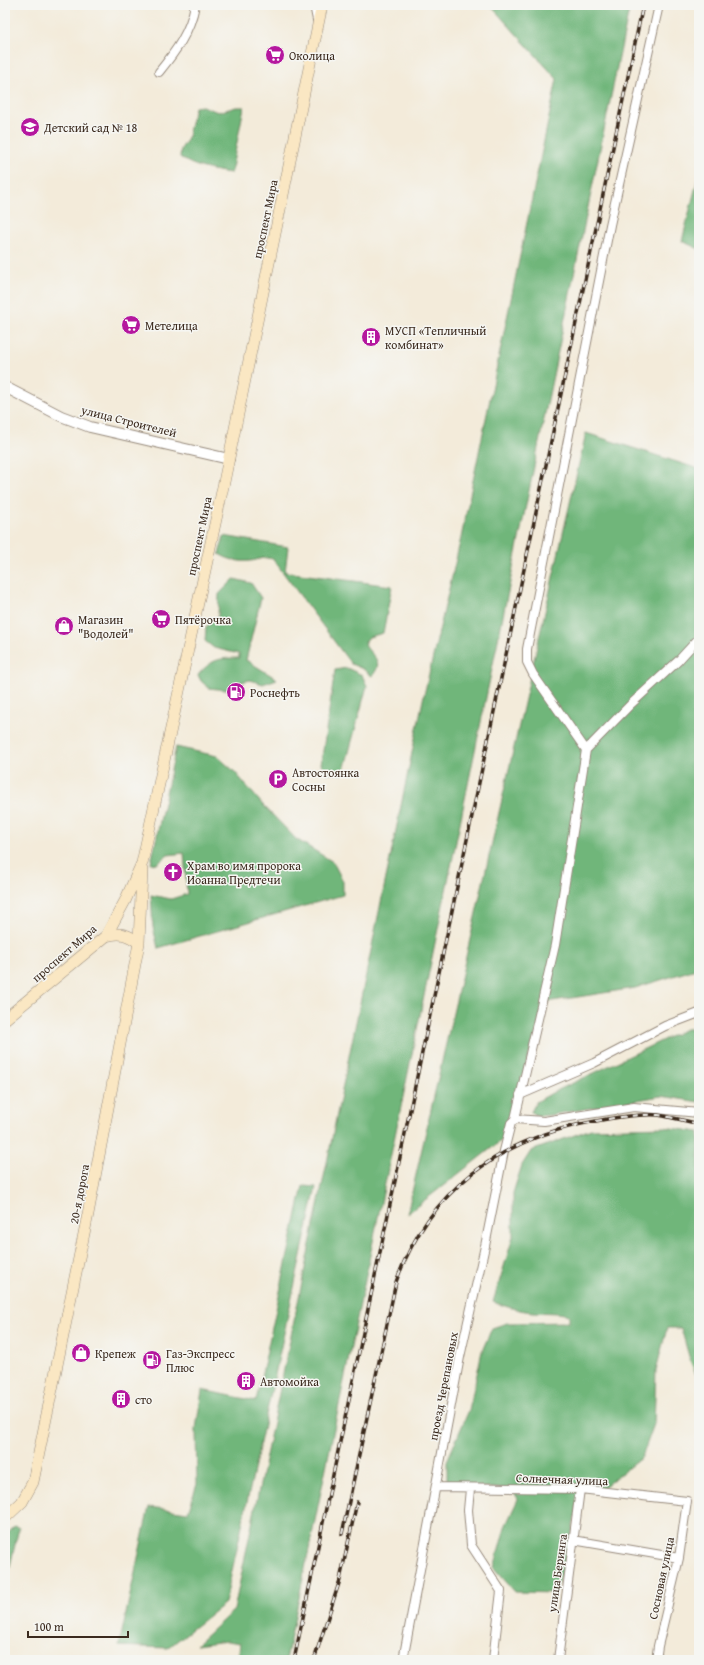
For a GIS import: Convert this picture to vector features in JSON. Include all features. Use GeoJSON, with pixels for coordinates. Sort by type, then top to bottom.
{"type":"FeatureCollection","features":[{"type":"Feature","properties":{"kind":"main road","name":"проспект Мира"},"geometry":{"type":"LineString","coordinates":[[5,1019],[106,936],[125,901],[142,864],[229,459],[322,5]]}},
{"type":"Feature","properties":{"kind":"main road","name":"20-я дорога"},"geometry":{"type":"LineString","coordinates":[[5,1518],[22,1502],[32,1484],[88,1214],[139,943],[142,864]]}},
{"type":"Feature","properties":{"kind":"main road"},"geometry":{"type":"LineString","coordinates":[[106,936],[118,933],[131,937],[139,943]]}},
{"type":"Feature","properties":{"kind":"street"},"geometry":{"type":"LineString","coordinates":[[159,72],[183,40],[188,30],[195,5]]}},
{"type":"Feature","properties":{"kind":"street"},"geometry":{"type":"LineString","coordinates":[[314,5],[318,25]]}},
{"type":"Feature","properties":{"kind":"street"},"geometry":{"type":"LineString","coordinates":[[660,5],[610,225],[527,649],[527,662],[533,674],[586,750],[631,704],[678,661],[699,638]]}},
{"type":"Feature","properties":{"kind":"street","name":"улица Строителей"},"geometry":{"type":"LineString","coordinates":[[5,387],[61,416],[90,427],[229,459]]}},
{"type":"Feature","properties":{"kind":"street","name":"проезд Черепановых"},"geometry":{"type":"LineString","coordinates":[[403,1660],[460,1357],[485,1246],[504,1151],[511,1123],[515,1120],[555,944],[586,750]]}},
{"type":"Feature","properties":{"kind":"street"},"geometry":{"type":"LineString","coordinates":[[520,1095],[594,1063],[665,1026],[699,1013]]}},
{"type":"Feature","properties":{"kind":"street"},"geometry":{"type":"LineString","coordinates":[[515,1120],[544,1121],[634,1107],[699,1113]]}},
{"type":"Feature","properties":{"kind":"street","name":"Солнечная улица"},"geometry":{"type":"LineString","coordinates":[[436,1487],[470,1489],[580,1489],[687,1501]]}},
{"type":"Feature","properties":{"kind":"street"},"geometry":{"type":"LineString","coordinates":[[470,1489],[468,1510],[471,1545],[501,1591],[493,1660]]}},
{"type":"Feature","properties":{"kind":"street","name":"улица Беринга"},"geometry":{"type":"LineString","coordinates":[[558,1660],[580,1489]]}},
{"type":"Feature","properties":{"kind":"street","name":"Сосновая улица"},"geometry":{"type":"LineString","coordinates":[[656,1660],[679,1558],[687,1501]]}},
{"type":"Feature","properties":{"kind":"street"},"geometry":{"type":"LineString","coordinates":[[573,1540],[679,1558]]}},
{"type":"Feature","properties":{"kind":"green space"},"geometry":{"type":"Polygon","coordinates":[[[490,5],[630,5],[286,1660],[238,1660],[240,1643],[227,1641],[196,1645],[234,1610],[424,695],[461,538],[557,79],[490,5]]]}},
{"type":"Feature","properties":{"kind":"green space"},"geometry":{"type":"Polygon","coordinates":[[[202,106],[218,112],[236,107],[244,107],[231,173],[197,166],[180,157],[181,149],[187,140],[195,107],[202,106]]]}},
{"type":"Feature","properties":{"kind":"green space"},"geometry":{"type":"Polygon","coordinates":[[[699,174],[699,249],[682,241],[699,174]]]}},
{"type":"Feature","properties":{"kind":"green space"},"geometry":{"type":"Polygon","coordinates":[[[586,433],[699,469],[699,968],[635,988],[546,1002],[502,1140],[407,1214],[586,433]]]}},
{"type":"Feature","properties":{"kind":"green space"},"geometry":{"type":"Polygon","coordinates":[[[224,536],[288,547],[285,572],[392,586],[383,633],[369,637],[364,643],[376,658],[378,666],[372,676],[363,669],[351,664],[273,559],[263,558],[254,561],[242,561],[223,556],[219,554],[224,536]]]}},
{"type":"Feature","properties":{"kind":"green space"},"geometry":{"type":"Polygon","coordinates":[[[234,579],[251,583],[261,598],[246,660],[277,679],[263,684],[250,680],[238,683],[226,690],[209,688],[201,681],[198,675],[203,670],[216,660],[239,658],[239,654],[214,648],[205,641],[206,627],[218,616],[219,594],[234,579]]]}},
{"type":"Feature","properties":{"kind":"green space"},"geometry":{"type":"Polygon","coordinates":[[[347,668],[362,675],[367,686],[343,774],[327,773],[321,764],[335,670],[347,668]]]}},
{"type":"Feature","properties":{"kind":"green space"},"geometry":{"type":"Polygon","coordinates":[[[176,747],[217,756],[234,771],[262,804],[296,839],[333,862],[343,881],[343,895],[158,948],[153,927],[151,895],[171,899],[187,894],[184,853],[168,855],[157,864],[151,863],[176,747]]]}},
{"type":"Feature","properties":{"kind":"green space"},"geometry":{"type":"Polygon","coordinates":[[[686,1029],[699,1029],[699,1102],[661,1096],[550,1115],[538,1116],[531,1112],[536,1102],[552,1093],[686,1029]]]}},
{"type":"Feature","properties":{"kind":"green space"},"geometry":{"type":"Polygon","coordinates":[[[664,1127],[699,1132],[699,1382],[690,1360],[681,1328],[667,1328],[656,1370],[654,1424],[642,1457],[600,1490],[580,1489],[572,1533],[555,1593],[515,1592],[494,1568],[505,1527],[518,1499],[513,1490],[447,1484],[447,1461],[469,1410],[482,1351],[492,1328],[507,1323],[569,1322],[569,1315],[524,1311],[493,1302],[513,1237],[513,1193],[522,1165],[531,1151],[591,1129],[664,1127]]]}},
{"type":"Feature","properties":{"kind":"green space"},"geometry":{"type":"Polygon","coordinates":[[[303,1186],[316,1187],[225,1603],[168,1648],[119,1646],[149,1507],[188,1512],[197,1484],[196,1429],[202,1390],[256,1401],[303,1186]]]}},
{"type":"Feature","properties":{"kind":"green space"},"geometry":{"type":"Polygon","coordinates":[[[15,1526],[19,1528],[5,1587],[5,1536],[15,1526]]]}},
{"type":"Feature","properties":{"kind":"railway"},"geometry":{"type":"LineString","coordinates":[[294,1660],[643,5]]}},
{"type":"Feature","properties":{"kind":"railway"},"geometry":{"type":"LineString","coordinates":[[342,1534],[396,1282],[410,1250],[427,1221],[448,1196],[471,1175],[497,1156],[526,1142],[558,1130],[591,1122],[641,1115],[658,1115],[699,1124]]}},
{"type":"Feature","properties":{"kind":"railway"},"geometry":{"type":"LineString","coordinates":[[314,1660],[340,1580],[357,1502]]}},
{"type":"Feature","properties":{"kind":"place","name":"Околица"},"geometry":{"type":"Point","coordinates":[275,55]}},
{"type":"Feature","properties":{"kind":"place","name":"Детский сад № 18"},"geometry":{"type":"Point","coordinates":[30,127]}},
{"type":"Feature","properties":{"kind":"place","name":"Метелица"},"geometry":{"type":"Point","coordinates":[131,325]}},
{"type":"Feature","properties":{"kind":"place","name":"МУСП «Тепличный комбинат»"},"geometry":{"type":"Point","coordinates":[371,337]}},
{"type":"Feature","properties":{"kind":"place","name":"Пятёрочка"},"geometry":{"type":"Point","coordinates":[161,619]}},
{"type":"Feature","properties":{"kind":"place","name":"Магазин \"Водолей\""},"geometry":{"type":"Point","coordinates":[64,626]}},
{"type":"Feature","properties":{"kind":"place","name":"Роснефть"},"geometry":{"type":"Point","coordinates":[236,692]}},
{"type":"Feature","properties":{"kind":"place","name":"Автостоянка Сосны"},"geometry":{"type":"Point","coordinates":[278,779]}},
{"type":"Feature","properties":{"kind":"place","name":"Храм во имя пророка Иоанна Предтечи"},"geometry":{"type":"Point","coordinates":[173,872]}},
{"type":"Feature","properties":{"kind":"place","name":"Крепеж"},"geometry":{"type":"Point","coordinates":[81,1353]}},
{"type":"Feature","properties":{"kind":"place","name":"Газ-Экспресс Плюс"},"geometry":{"type":"Point","coordinates":[152,1360]}},
{"type":"Feature","properties":{"kind":"place","name":"Автомойка"},"geometry":{"type":"Point","coordinates":[246,1381]}},
{"type":"Feature","properties":{"kind":"place","name":"сто"},"geometry":{"type":"Point","coordinates":[121,1399]}}]}
